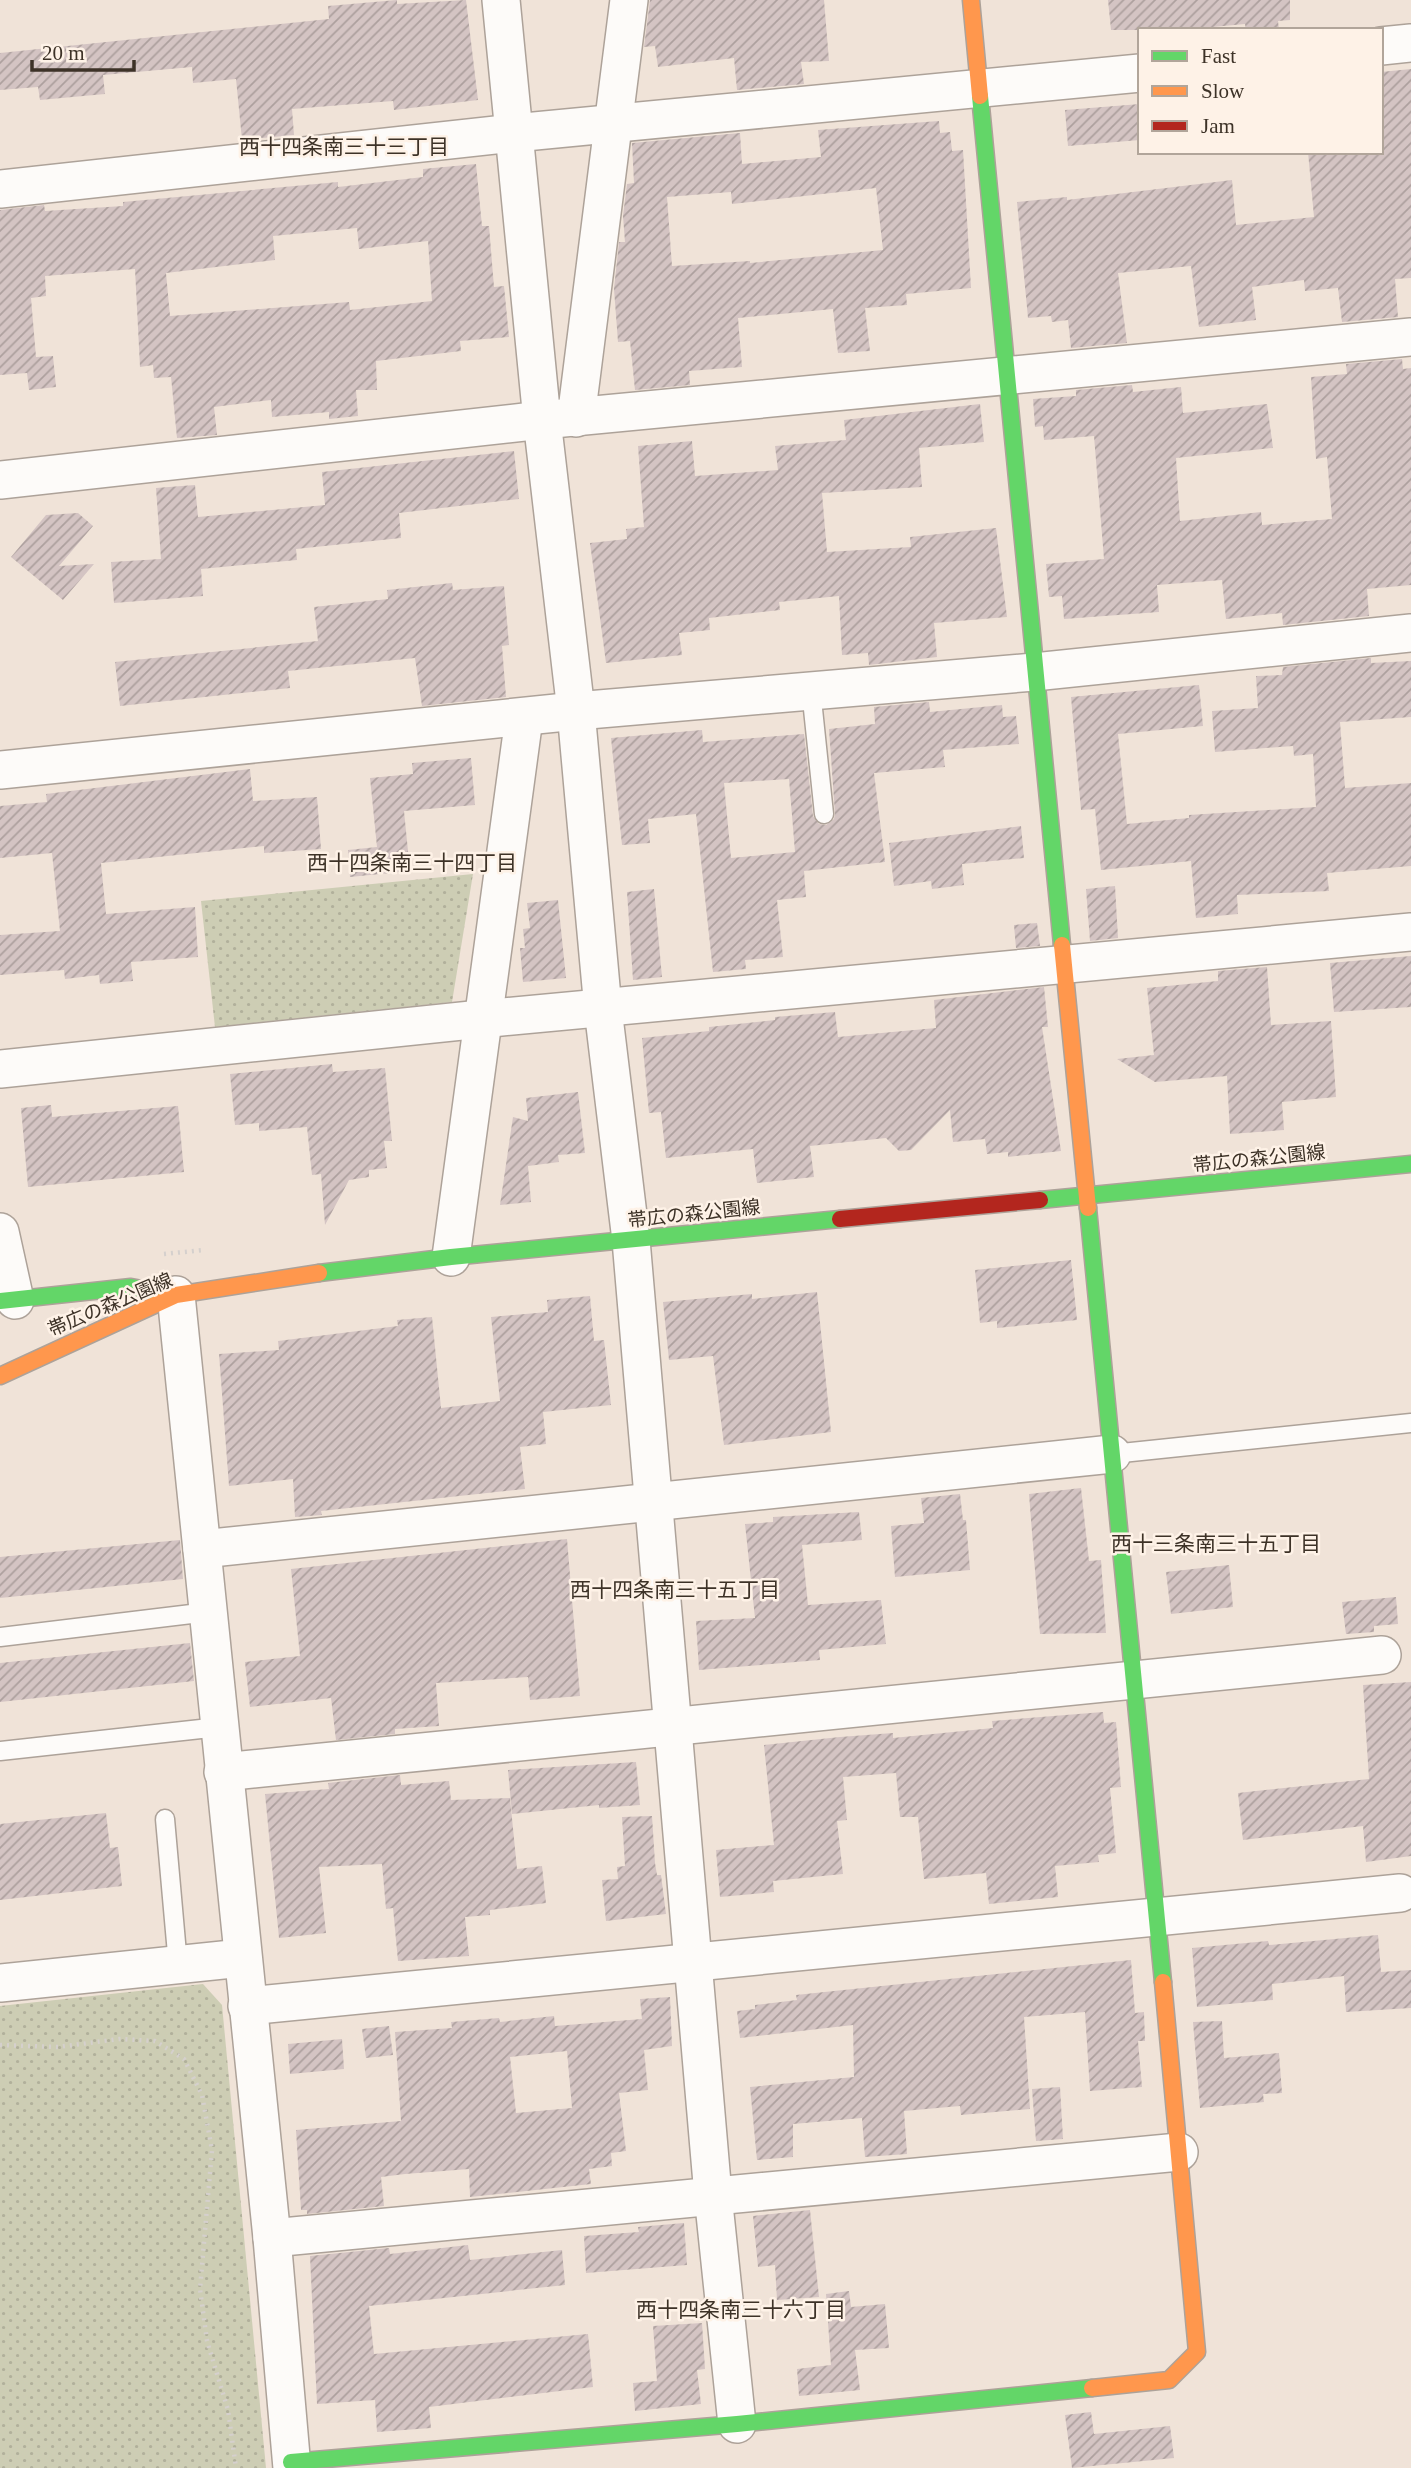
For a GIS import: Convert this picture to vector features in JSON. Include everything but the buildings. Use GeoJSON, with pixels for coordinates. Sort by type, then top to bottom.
{"type":"FeatureCollection","features":[{"type":"Feature","properties":{"kind":"street"},"geometry":{"type":"LineString","coordinates":[[501,0],[514,133],[559,419],[576,711],[603,1009],[631,1240],[713,2195],[737,2424]]}},
{"type":"Feature","properties":{"kind":"street"},"geometry":{"type":"LineString","coordinates":[[559,419],[613,124],[629,0]]}},
{"type":"Feature","properties":{"kind":"street"},"geometry":{"type":"LineString","coordinates":[[0,1232],[8,1300],[131,1287],[176,1295],[272,2238],[291,2465],[737,2424],[1169,2380],[1197,2352],[1136,1679],[1066,963],[1034,672],[1009,377],[971,0]]}},
{"type":"Feature","properties":{"kind":"street"},"geometry":{"type":"LineString","coordinates":[[1383,46],[1411,43]]}},
{"type":"Feature","properties":{"kind":"street"},"geometry":{"type":"LineString","coordinates":[[0,189],[514,133],[1138,73]]}},
{"type":"Feature","properties":{"kind":"street"},"geometry":{"type":"LineString","coordinates":[[0,480],[559,419],[1411,337]]}},
{"type":"Feature","properties":{"kind":"street"},"geometry":{"type":"LineString","coordinates":[[0,770],[576,711],[1034,672],[1411,633]]}},
{"type":"Feature","properties":{"kind":"street"},"geometry":{"type":"LineString","coordinates":[[452,1257],[481,1019],[524,718]]}},
{"type":"Feature","properties":{"kind":"street"},"geometry":{"type":"LineString","coordinates":[[0,1069],[481,1019],[1411,932]]}},
{"type":"Feature","properties":{"kind":"street","name":"帯広の森公園線"},"geometry":{"type":"LineString","coordinates":[[0,1376],[176,1295],[296,1275],[452,1257],[1411,1164]]}},
{"type":"Feature","properties":{"kind":"street"},"geometry":{"type":"LineString","coordinates":[[202,1549],[1112,1454]]}},
{"type":"Feature","properties":{"kind":"street"},"geometry":{"type":"LineString","coordinates":[[223,1772],[673,1724],[1382,1655]]}},
{"type":"Feature","properties":{"kind":"street"},"geometry":{"type":"LineString","coordinates":[[247,2006],[1401,1893]]}},
{"type":"Feature","properties":{"kind":"street"},"geometry":{"type":"LineString","coordinates":[[0,1983],[243,1958]]}},
{"type":"Feature","properties":{"kind":"street"},"geometry":{"type":"LineString","coordinates":[[272,2238],[1178,2152]]}},
{"type":"Feature","properties":{"kind":"lane"},"geometry":{"type":"LineString","coordinates":[[811,691],[824,814]]}},
{"type":"Feature","properties":{"kind":"lane"},"geometry":{"type":"LineString","coordinates":[[1112,1454],[1411,1423]]}},
{"type":"Feature","properties":{"kind":"lane"},"geometry":{"type":"LineString","coordinates":[[0,1637],[208,1612]]}},
{"type":"Feature","properties":{"kind":"lane"},"geometry":{"type":"LineString","coordinates":[[0,1751],[219,1727]]}},
{"type":"Feature","properties":{"kind":"lane"},"geometry":{"type":"LineString","coordinates":[[165,1819],[178,1965]]}},
{"type":"Feature","properties":{"kind":"path"},"geometry":{"type":"LineString","coordinates":[[0,2045],[58,2047],[119,2039],[155,2040],[184,2059],[202,2095],[212,2150],[200,2288],[207,2341],[228,2410],[236,2468]]}},
{"type":"Feature","properties":{"kind":"green space"},"geometry":{"type":"Polygon","coordinates":[[[473,874],[452,1002],[215,1027],[201,901],[473,874]]]}},
{"type":"Feature","properties":{"kind":"green space"},"geometry":{"type":"Polygon","coordinates":[[[203,1984],[222,2005],[266,2468],[0,2468],[0,2006],[203,1984]]]}},
{"type":"Feature","properties":{"kind":"traffic: fast"},"geometry":{"type":"LineString","coordinates":[[980,96],[1062,945]]}},
{"type":"Feature","properties":{"kind":"traffic: fast"},"geometry":{"type":"LineString","coordinates":[[1040,1200],[1411,1164]]}},
{"type":"Feature","properties":{"kind":"traffic: fast"},"geometry":{"type":"LineString","coordinates":[[1088,1208],[1163,1982]]}},
{"type":"Feature","properties":{"kind":"traffic: fast"},"geometry":{"type":"LineString","coordinates":[[319,1273],[451,1257],[840,1219]]}},
{"type":"Feature","properties":{"kind":"traffic: fast"},"geometry":{"type":"LineString","coordinates":[[0,1301],[131,1287],[174,1295]]}},
{"type":"Feature","properties":{"kind":"traffic: fast"},"geometry":{"type":"LineString","coordinates":[[291,2462],[737,2424],[1092,2388]]}},
{"type":"Feature","properties":{"kind":"traffic: slow"},"geometry":{"type":"LineString","coordinates":[[971,0],[980,96]]}},
{"type":"Feature","properties":{"kind":"traffic: slow"},"geometry":{"type":"LineString","coordinates":[[1062,945],[1088,1208]]}},
{"type":"Feature","properties":{"kind":"traffic: slow"},"geometry":{"type":"LineString","coordinates":[[0,1376],[176,1295],[319,1273]]}},
{"type":"Feature","properties":{"kind":"traffic: slow"},"geometry":{"type":"LineString","coordinates":[[1092,2388],[1169,2380],[1197,2352],[1163,1982]]}},
{"type":"Feature","properties":{"kind":"traffic: jam"},"geometry":{"type":"LineString","coordinates":[[840,1219],[1040,1200]]}},
{"type":"Feature","properties":{"kind":"district","name":"西十四条南三十三丁目"},"geometry":{"type":"Point","coordinates":[344,147]}},
{"type":"Feature","properties":{"kind":"district","name":"西十四条南三十四丁目"},"geometry":{"type":"Point","coordinates":[412,863]}},
{"type":"Feature","properties":{"kind":"district","name":"西十三条南三十五丁目"},"geometry":{"type":"Point","coordinates":[1216,1544]}},
{"type":"Feature","properties":{"kind":"district","name":"西十四条南三十五丁目"},"geometry":{"type":"Point","coordinates":[675,1590]}},
{"type":"Feature","properties":{"kind":"district","name":"西十四条南三十六丁目"},"geometry":{"type":"Point","coordinates":[741,2310]}}]}
